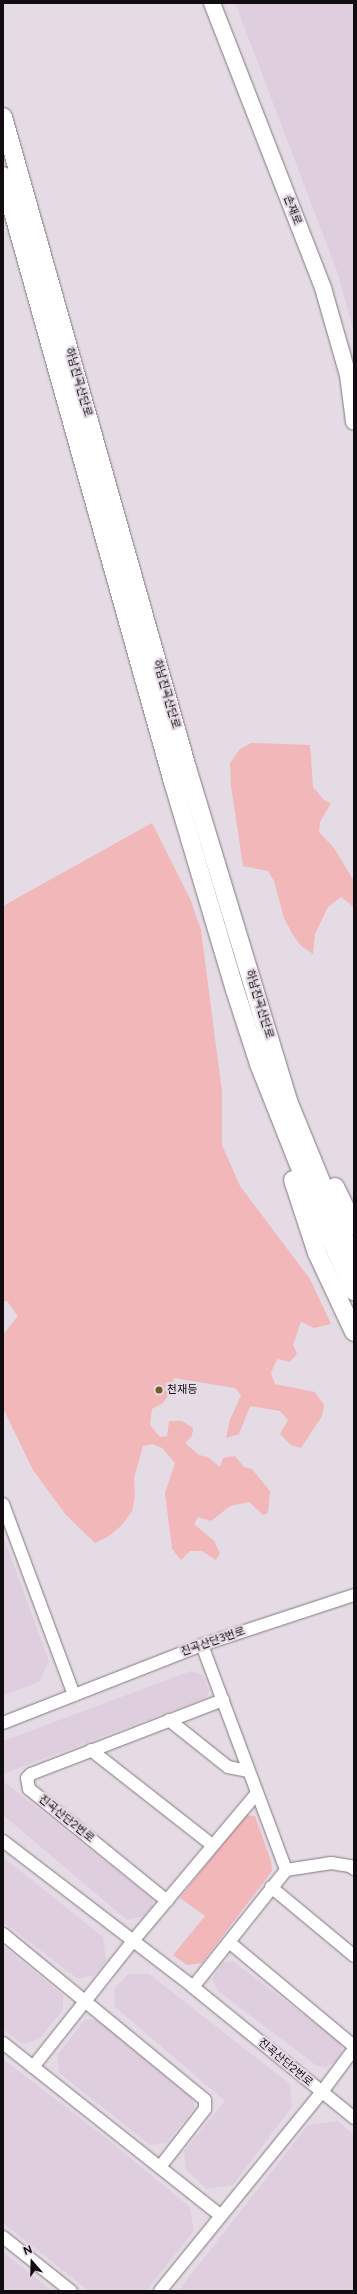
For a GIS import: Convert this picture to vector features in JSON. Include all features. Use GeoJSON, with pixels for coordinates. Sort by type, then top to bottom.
{"type":"FeatureCollection","features":[{"type":"Feature","properties":{"kind":"highway","name":"하남진곡산단로"},"geometry":{"type":"LineString","coordinates":[[3,117],[96,477],[112,532],[200,810],[288,1101],[354,1262]]}},
{"type":"Feature","properties":{"kind":"highway"},"geometry":{"type":"LineString","coordinates":[[3,176],[96,477]]}},
{"type":"Feature","properties":{"kind":"highway","name":"하남진곡산단로"},"geometry":{"type":"LineString","coordinates":[[112,532],[173,782],[259,1064],[312,1198],[354,1291]]}},
{"type":"Feature","properties":{"kind":"highway"},"geometry":{"type":"LineString","coordinates":[[275,1055],[298,1096],[331,1179],[354,1226]]}},
{"type":"Feature","properties":{"kind":"highway"},"geometry":{"type":"LineString","coordinates":[[259,1064],[264,1090],[317,1253],[354,1332]]}},
{"type":"Feature","properties":{"kind":"main road","name":"손재로"},"geometry":{"type":"LineString","coordinates":[[212,3],[323,288],[351,374],[354,422]]}},
{"type":"Feature","properties":{"kind":"street"},"geometry":{"type":"LineString","coordinates":[[3,1504],[74,1695]]}},
{"type":"Feature","properties":{"kind":"street","name":"진곡산단3번로"},"geometry":{"type":"LineString","coordinates":[[3,1723],[202,1645],[354,1595]]}},
{"type":"Feature","properties":{"kind":"street"},"geometry":{"type":"LineString","coordinates":[[202,1645],[256,1794],[286,1870]]}},
{"type":"Feature","properties":{"kind":"street","name":"진곡산단2번로"},"geometry":{"type":"LineString","coordinates":[[167,1901],[29,1789],[26,1783],[31,1774],[223,1700]]}},
{"type":"Feature","properties":{"kind":"street"},"geometry":{"type":"LineString","coordinates":[[169,1720],[228,1767],[248,1771]]}},
{"type":"Feature","properties":{"kind":"street"},"geometry":{"type":"LineString","coordinates":[[91,1750],[212,1845]]}},
{"type":"Feature","properties":{"kind":"street"},"geometry":{"type":"LineString","coordinates":[[33,2067],[132,1942],[256,1794]]}},
{"type":"Feature","properties":{"kind":"street","name":"진곡산단2번로"},"geometry":{"type":"LineString","coordinates":[[3,1841],[132,1942],[193,1987],[321,2093]]}},
{"type":"Feature","properties":{"kind":"street"},"geometry":{"type":"LineString","coordinates":[[193,1987],[286,1870],[331,1863],[350,1866],[354,1869]]}},
{"type":"Feature","properties":{"kind":"street"},"geometry":{"type":"LineString","coordinates":[[271,1887],[354,1956]]}},
{"type":"Feature","properties":{"kind":"street"},"geometry":{"type":"LineString","coordinates":[[3,1934],[87,2000],[205,2100],[204,2109],[160,2167]]}},
{"type":"Feature","properties":{"kind":"street","name":"진곡산단2번로"},"geometry":{"type":"LineString","coordinates":[[160,2291],[321,2093],[354,2048],[229,1942]]}},
{"type":"Feature","properties":{"kind":"street"},"geometry":{"type":"LineString","coordinates":[[3,2043],[221,2216]]}},
{"type":"Feature","properties":{"kind":"street"},"geometry":{"type":"LineString","coordinates":[[321,2093],[354,2118]]}},
{"type":"Feature","properties":{"kind":"street"},"geometry":{"type":"LineString","coordinates":[[3,2237],[71,2291]]}},
{"type":"Feature","properties":{"kind":"shaded area"},"geometry":{"type":"Polygon","coordinates":[[[235,3],[354,3],[354,333],[338,274],[235,3]]]}},
{"type":"Feature","properties":{"kind":"shaded area"},"geometry":{"type":"Polygon","coordinates":[[[251,743],[310,745],[313,787],[324,800],[331,803],[320,822],[319,832],[334,848],[354,881],[354,907],[341,897],[328,907],[315,934],[313,954],[301,946],[293,935],[284,918],[274,881],[268,871],[243,866],[231,786],[230,763],[240,749],[251,743]]]}},
{"type":"Feature","properties":{"kind":"shaded area"},"geometry":{"type":"Polygon","coordinates":[[[152,823],[191,901],[201,930],[222,1092],[222,1145],[240,1186],[310,1279],[331,1324],[314,1328],[301,1322],[293,1345],[297,1354],[290,1362],[277,1359],[271,1373],[275,1384],[315,1392],[324,1405],[322,1416],[301,1448],[291,1445],[280,1434],[288,1420],[280,1411],[250,1406],[239,1434],[226,1438],[230,1420],[241,1395],[235,1388],[174,1378],[170,1393],[163,1403],[152,1409],[150,1425],[160,1437],[167,1436],[169,1421],[182,1421],[193,1428],[192,1436],[185,1443],[199,1455],[208,1457],[220,1467],[223,1458],[235,1456],[244,1467],[252,1469],[270,1491],[268,1513],[263,1515],[249,1502],[230,1506],[211,1521],[198,1517],[194,1524],[214,1541],[220,1553],[216,1560],[202,1551],[190,1551],[181,1560],[172,1549],[165,1493],[175,1463],[162,1448],[153,1444],[143,1446],[134,1478],[135,1496],[132,1511],[122,1525],[109,1536],[95,1543],[66,1515],[33,1470],[3,1408],[3,1335],[18,1316],[7,1301],[3,1301],[3,906],[152,823]]]}},
{"type":"Feature","properties":{"kind":"shaded area"},"geometry":{"type":"Polygon","coordinates":[[[3,1535],[49,1661],[39,1682],[3,1696],[3,1535]]]}},
{"type":"Feature","properties":{"kind":"shaded area"},"geometry":{"type":"Polygon","coordinates":[[[191,1671],[203,1675],[209,1691],[206,1698],[3,1774],[3,1741],[191,1671]]]}},
{"type":"Feature","properties":{"kind":"shaded area"},"geometry":{"type":"Polygon","coordinates":[[[3,1781],[152,1898],[153,1906],[144,1916],[127,1920],[3,1815],[3,1781]]]}},
{"type":"Feature","properties":{"kind":"shaded area"},"geometry":{"type":"Polygon","coordinates":[[[245,1815],[255,1816],[271,1861],[272,1871],[202,1963],[187,1965],[173,1955],[205,1916],[180,1898],[245,1815]]]}},
{"type":"Feature","properties":{"kind":"shaded area"},"geometry":{"type":"Polygon","coordinates":[[[3,1857],[103,1937],[106,1961],[95,1975],[78,1979],[3,1922],[3,1857]]]}},
{"type":"Feature","properties":{"kind":"shaded area"},"geometry":{"type":"Polygon","coordinates":[[[3,1946],[63,1995],[63,2010],[40,2038],[31,2042],[22,2044],[3,2029],[3,1946]]]}},
{"type":"Feature","properties":{"kind":"shaded area"},"geometry":{"type":"Polygon","coordinates":[[[233,1961],[341,2043],[342,2052],[336,2062],[325,2067],[317,2066],[218,1991],[212,1979],[222,1963],[233,1961]]]}},
{"type":"Feature","properties":{"kind":"shaded area"},"geometry":{"type":"Polygon","coordinates":[[[128,1974],[149,1974],[290,2084],[292,2107],[233,2185],[207,2189],[186,2170],[184,2151],[225,2101],[115,2007],[114,1989],[128,1974]]]}},
{"type":"Feature","properties":{"kind":"shaded area"},"geometry":{"type":"Polygon","coordinates":[[[89,2019],[97,2020],[190,2092],[195,2108],[166,2143],[150,2145],[59,2073],[57,2055],[84,2021],[89,2019]]]}},
{"type":"Feature","properties":{"kind":"shaded area"},"geometry":{"type":"Polygon","coordinates":[[[3,2059],[105,2137],[190,2207],[194,2231],[146,2291],[89,2291],[3,2223],[3,2059]]]}},
{"type":"Feature","properties":{"kind":"shaded area"},"geometry":{"type":"Polygon","coordinates":[[[338,2121],[354,2135],[354,2291],[178,2291],[308,2125],[338,2121]]]}},
{"type":"Feature","properties":{"kind":"shaded area"},"geometry":{"type":"Polygon","coordinates":[[[3,2252],[20,2265],[52,2291],[3,2291],[3,2252]]]}},
{"type":"Feature","properties":{"kind":"place","name":"천재등"},"geometry":{"type":"Point","coordinates":[159,1390]}}]}
